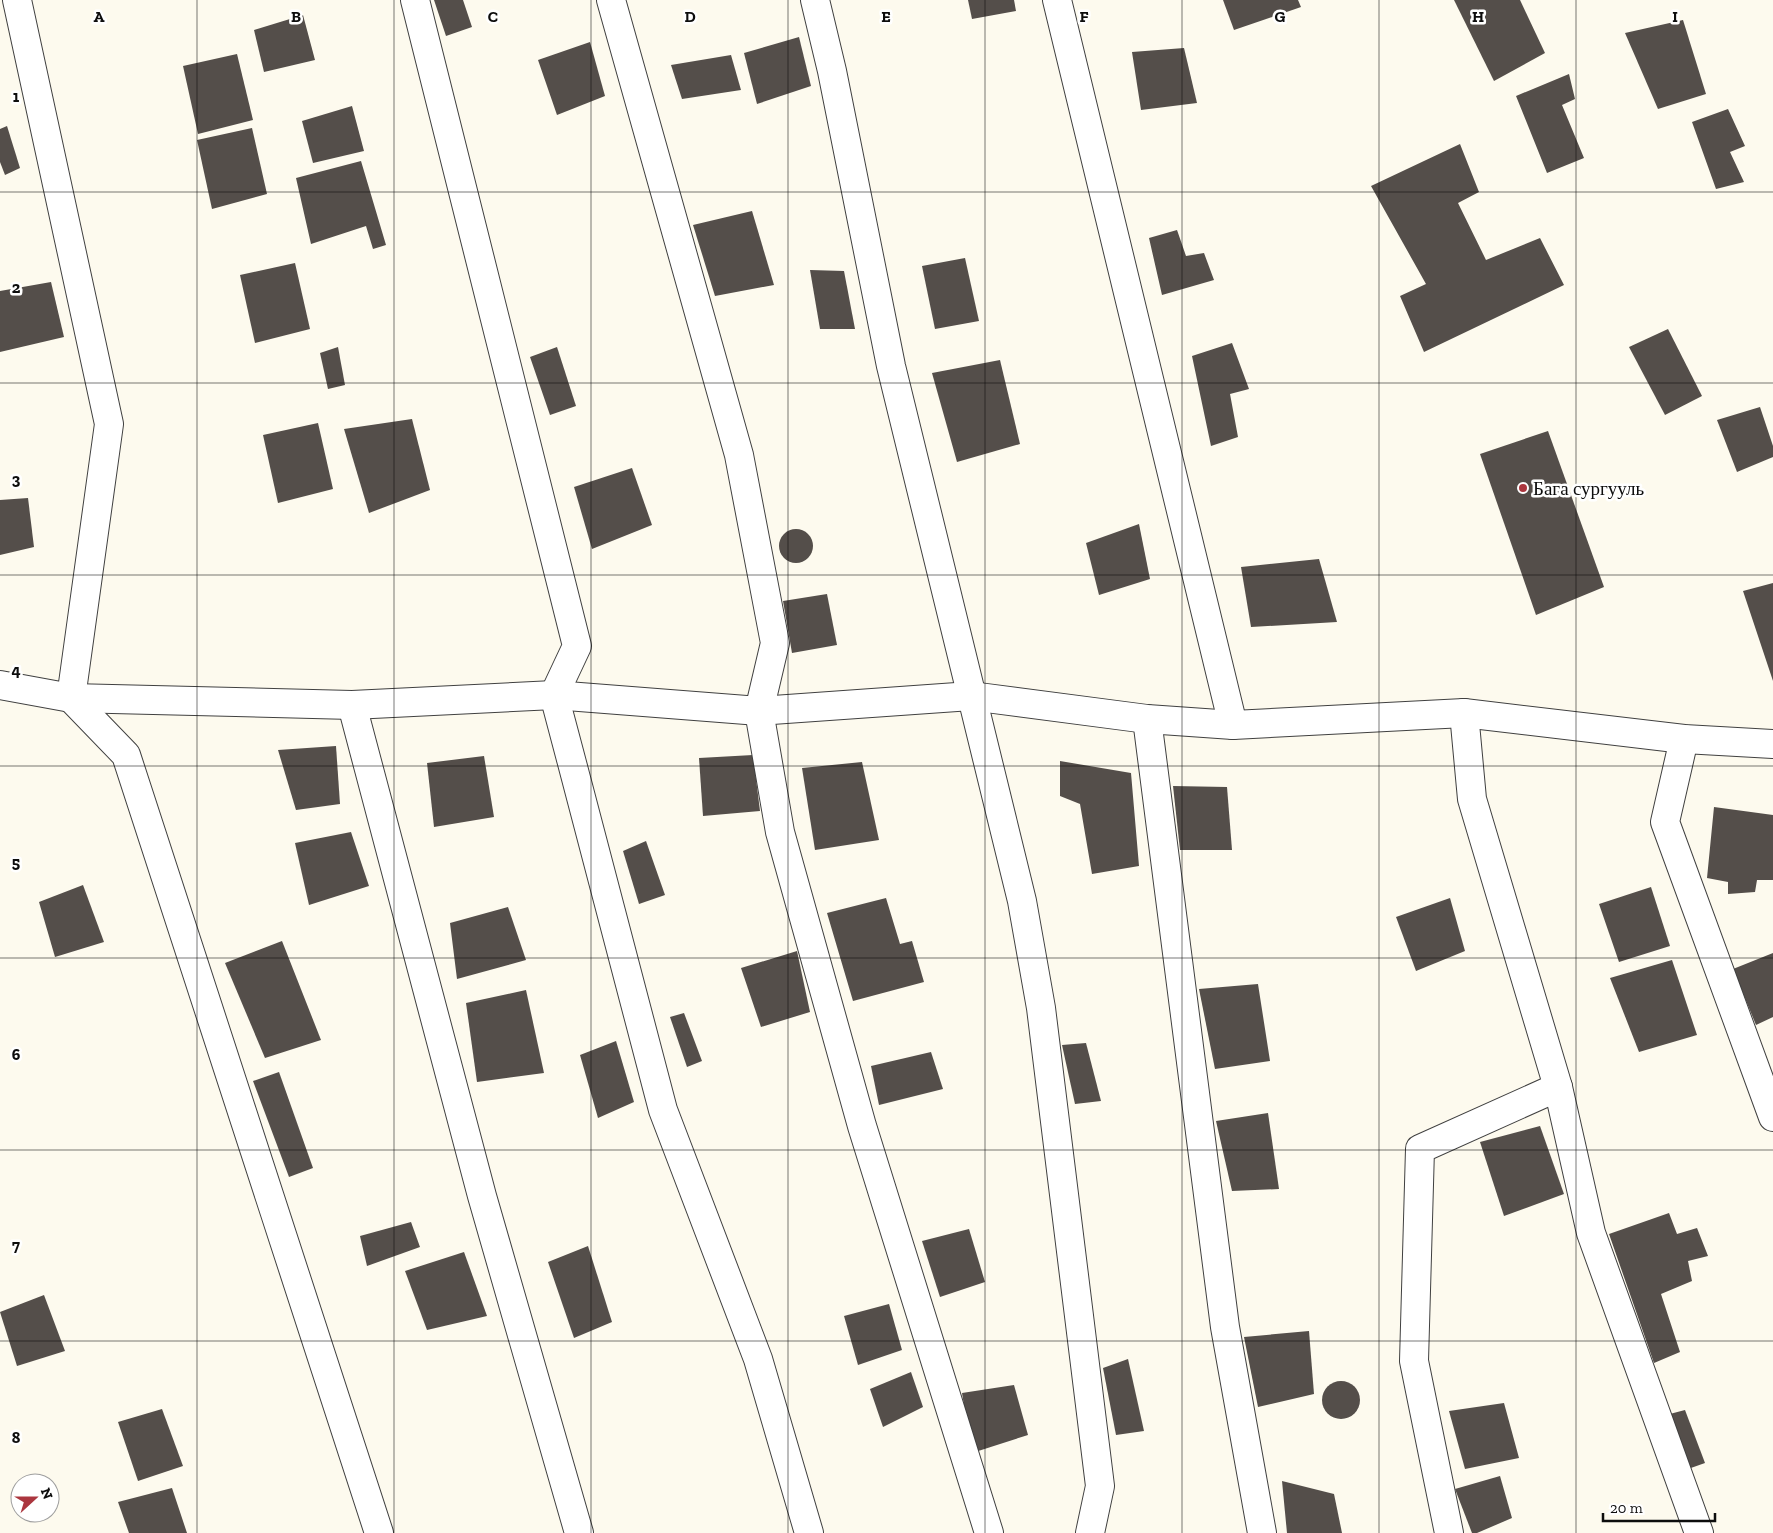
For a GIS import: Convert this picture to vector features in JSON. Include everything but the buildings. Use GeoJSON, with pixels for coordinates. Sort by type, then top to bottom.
{"type":"FeatureCollection","features":[{"type":"Feature","properties":{"kind":"street"},"geometry":{"type":"LineString","coordinates":[[17,0],[109,424],[71,698]]}},
{"type":"Feature","properties":{"kind":"street"},"geometry":{"type":"LineString","coordinates":[[415,0],[577,646],[554,695],[663,1110],[758,1359],[809,1533]]}},
{"type":"Feature","properties":{"kind":"street"},"geometry":{"type":"LineString","coordinates":[[610,0],[739,455],[775,643],[759,711],[780,832],[862,1126],[990,1533]]}},
{"type":"Feature","properties":{"kind":"street"},"geometry":{"type":"LineString","coordinates":[[815,0],[834,80],[891,366],[1022,901],[1041,1008],[1100,1486],[1090,1533]]}},
{"type":"Feature","properties":{"kind":"street"},"geometry":{"type":"LineString","coordinates":[[1057,0],[1233,725]]}},
{"type":"Feature","properties":{"kind":"street"},"geometry":{"type":"LineString","coordinates":[[0,685],[71,698],[352,705],[554,695],[759,711],[971,696],[1147,719],[1233,725],[1464,713],[1684,739],[1773,744]]}},
{"type":"Feature","properties":{"kind":"street"},"geometry":{"type":"LineString","coordinates":[[71,698],[126,755],[378,1533]]}},
{"type":"Feature","properties":{"kind":"street"},"geometry":{"type":"LineString","coordinates":[[352,705],[482,1196],[579,1533]]}},
{"type":"Feature","properties":{"kind":"street"},"geometry":{"type":"LineString","coordinates":[[1464,713],[1472,799],[1558,1087],[1591,1232],[1699,1533]]}},
{"type":"Feature","properties":{"kind":"street"},"geometry":{"type":"LineString","coordinates":[[1147,719],[1225,1327],[1262,1533]]}},
{"type":"Feature","properties":{"kind":"street"},"geometry":{"type":"LineString","coordinates":[[1684,739],[1665,822],[1773,1117]]}},
{"type":"Feature","properties":{"kind":"street"},"geometry":{"type":"LineString","coordinates":[[1449,1533],[1414,1361],[1420,1149],[1558,1087]]}},
{"type":"Feature","properties":{"kind":"place","name":"Бага сургууль"},"geometry":{"type":"Point","coordinates":[1523,488]}}]}
